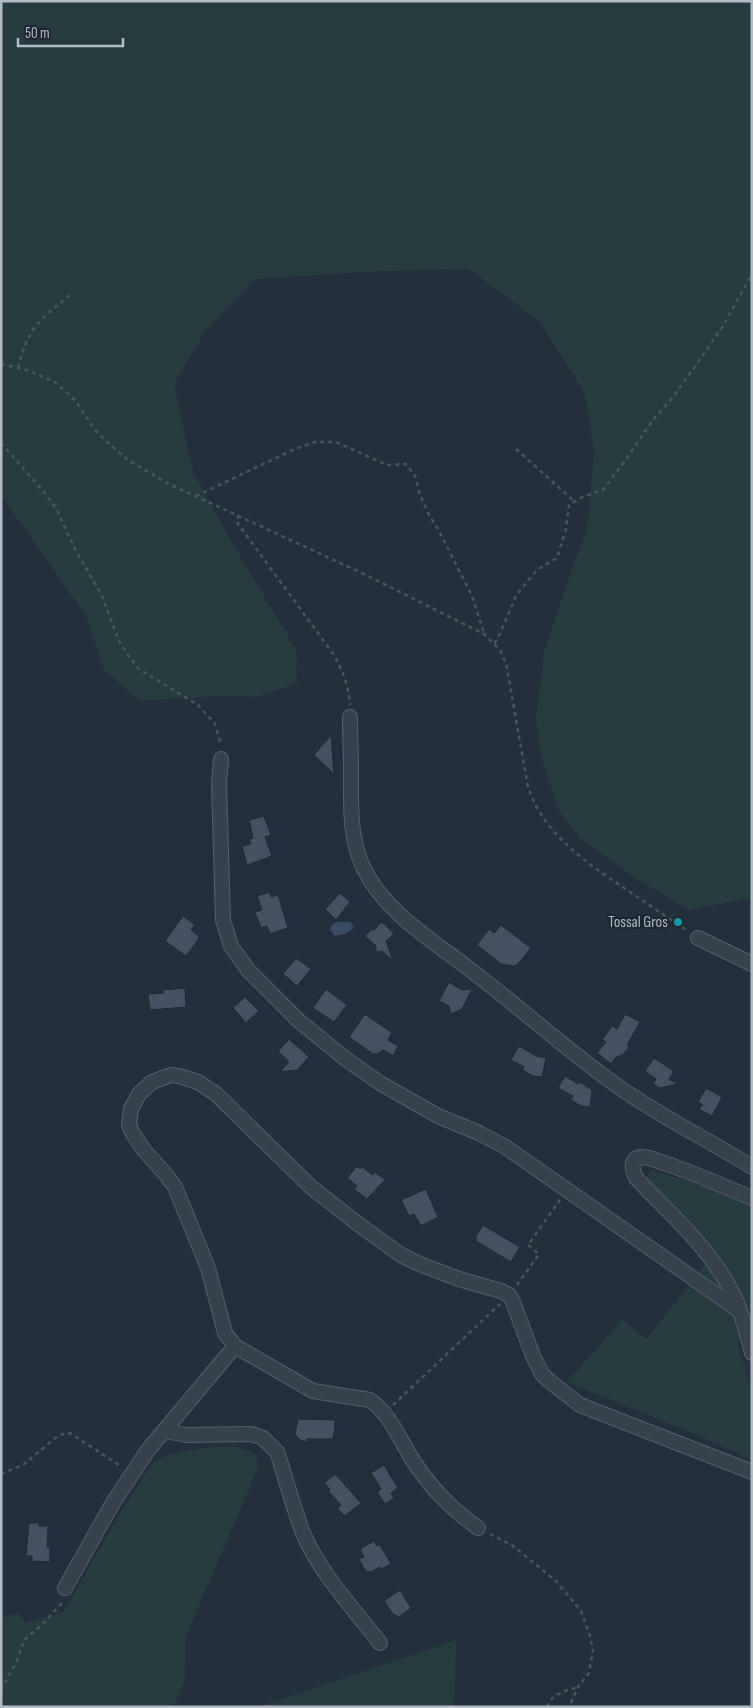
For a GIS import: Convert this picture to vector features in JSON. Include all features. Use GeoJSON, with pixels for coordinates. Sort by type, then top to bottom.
{"type":"FeatureCollection","features":[{"type":"Feature","properties":{"kind":"street"},"geometry":{"type":"LineString","coordinates":[[350,718],[354,840],[364,868],[378,890],[424,936],[477,975],[518,1010],[616,1086],[660,1115],[752,1167]]}},
{"type":"Feature","properties":{"kind":"street"},"geometry":{"type":"LineString","coordinates":[[221,759],[219,783],[223,920],[226,935],[231,946],[248,970],[299,1021],[347,1060],[438,1116],[497,1142],[740,1311]]}},
{"type":"Feature","properties":{"kind":"street"},"geometry":{"type":"LineString","coordinates":[[698,938],[752,964]]}},
{"type":"Feature","properties":{"kind":"street"},"geometry":{"type":"LineString","coordinates":[[478,1528],[455,1511],[429,1482],[384,1413],[370,1400],[313,1391],[235,1346],[225,1332],[208,1268],[178,1193],[167,1176],[133,1134],[129,1124],[130,1109],[139,1094],[152,1082],[171,1075],[198,1082],[216,1094],[310,1187],[401,1255],[459,1279],[509,1295],[538,1367],[548,1380],[580,1405],[752,1472]]}},
{"type":"Feature","properties":{"kind":"street"},"geometry":{"type":"LineString","coordinates":[[752,1198],[675,1166],[640,1157],[632,1164],[632,1170],[636,1178],[699,1242],[732,1291],[752,1353]]}},
{"type":"Feature","properties":{"kind":"street"},"geometry":{"type":"LineString","coordinates":[[65,1588],[132,1473],[148,1450],[235,1346]]}},
{"type":"Feature","properties":{"kind":"street"},"geometry":{"type":"LineString","coordinates":[[165,1431],[187,1435],[252,1434],[263,1438],[269,1443],[277,1452],[304,1533],[315,1556],[380,1643]]}},
{"type":"Feature","properties":{"kind":"path"},"geometry":{"type":"LineString","coordinates":[[494,643],[517,594],[537,570],[557,558],[566,529],[569,506],[580,498],[603,490],[652,422],[674,397],[723,326],[752,274]]}},
{"type":"Feature","properties":{"kind":"path"},"geometry":{"type":"LineString","coordinates":[[18,368],[23,346],[33,328],[70,295]]}},
{"type":"Feature","properties":{"kind":"path"},"geometry":{"type":"LineString","coordinates":[[1,364],[48,379],[61,387],[75,400],[95,430],[128,460],[167,483],[362,573],[484,634],[500,650],[506,663],[528,787],[533,802],[542,817],[566,844],[586,861],[698,938]]}},
{"type":"Feature","properties":{"kind":"path"},"geometry":{"type":"LineString","coordinates":[[196,496],[295,449],[315,442],[336,442],[387,465],[406,464],[415,476],[428,515],[438,529],[472,596],[484,634]]}},
{"type":"Feature","properties":{"kind":"path"},"geometry":{"type":"LineString","coordinates":[[1,444],[56,508],[75,549],[102,596],[119,641],[127,654],[139,669],[198,705],[208,714],[218,732],[221,759]]}},
{"type":"Feature","properties":{"kind":"path"},"geometry":{"type":"LineString","coordinates":[[516,449],[574,502]]}},
{"type":"Feature","properties":{"kind":"path"},"geometry":{"type":"LineString","coordinates":[[239,515],[236,521],[341,667],[348,688],[350,718]]}},
{"type":"Feature","properties":{"kind":"path"},"geometry":{"type":"LineString","coordinates":[[384,1413],[509,1295],[538,1254],[528,1245],[567,1190]]}},
{"type":"Feature","properties":{"kind":"path"},"geometry":{"type":"LineString","coordinates":[[1,1474],[23,1465],[59,1435],[70,1433],[132,1473]]}},
{"type":"Feature","properties":{"kind":"path"},"geometry":{"type":"LineString","coordinates":[[478,1528],[521,1552],[556,1581],[581,1612],[593,1650],[589,1673],[578,1688],[570,1707]]}},
{"type":"Feature","properties":{"kind":"path"},"geometry":{"type":"LineString","coordinates":[[1,1690],[17,1661],[24,1640],[44,1623],[61,1604],[65,1588]]}},
{"type":"Feature","properties":{"kind":"path"},"geometry":{"type":"LineString","coordinates":[[547,1707],[548,1702],[554,1696],[578,1688]]}},
{"type":"Feature","properties":{"kind":"green space"},"geometry":{"type":"Polygon","coordinates":[[[1,1],[752,1],[752,901],[744,899],[689,910],[637,879],[581,839],[559,811],[542,760],[536,720],[544,652],[587,530],[594,452],[585,394],[539,321],[469,269],[381,271],[256,279],[206,330],[174,384],[193,472],[234,546],[296,649],[297,683],[257,697],[219,696],[141,701],[104,670],[86,616],[1,495],[1,1]]]}},
{"type":"Feature","properties":{"kind":"green space"},"geometry":{"type":"Polygon","coordinates":[[[651,1170],[714,1189],[752,1208],[752,1338],[737,1342],[752,1390],[752,1460],[700,1436],[567,1382],[622,1320],[647,1339],[714,1252],[700,1233],[646,1178],[651,1170]]]}},
{"type":"Feature","properties":{"kind":"green space"},"geometry":{"type":"Polygon","coordinates":[[[212,1447],[237,1447],[255,1454],[259,1466],[186,1636],[185,1680],[176,1701],[171,1707],[1,1707],[1,1618],[18,1613],[25,1622],[64,1612],[116,1520],[153,1462],[174,1453],[212,1447]]]}},
{"type":"Feature","properties":{"kind":"green space"},"geometry":{"type":"Polygon","coordinates":[[[456,1640],[454,1707],[258,1707],[456,1640]]]}},
{"type":"Feature","properties":{"kind":"water"},"geometry":{"type":"Polygon","coordinates":[[[336,922],[351,922],[354,928],[345,934],[335,936],[330,930],[331,926],[336,922]]]}},
{"type":"Feature","properties":{"kind":"building"},"geometry":{"type":"Polygon","coordinates":[[[331,735],[334,774],[314,755],[331,735]]]}},
{"type":"Feature","properties":{"kind":"building"},"geometry":{"type":"Polygon","coordinates":[[[264,816],[271,835],[265,837],[272,856],[247,865],[242,846],[251,844],[249,839],[253,838],[249,820],[264,816]]]}},
{"type":"Feature","properties":{"kind":"building"},"geometry":{"type":"Polygon","coordinates":[[[270,892],[271,897],[278,895],[288,928],[270,934],[267,926],[261,928],[255,912],[262,910],[257,896],[270,892]]]}},
{"type":"Feature","properties":{"kind":"building"},"geometry":{"type":"Polygon","coordinates":[[[340,893],[350,902],[336,920],[325,909],[340,893]]]}},
{"type":"Feature","properties":{"kind":"building"},"geometry":{"type":"Polygon","coordinates":[[[183,916],[195,925],[191,930],[200,937],[186,956],[165,941],[183,916]]]}},
{"type":"Feature","properties":{"kind":"building"},"geometry":{"type":"Polygon","coordinates":[[[379,920],[380,924],[382,922],[394,934],[386,941],[393,961],[382,951],[376,952],[376,946],[365,936],[378,926],[379,920]]]}},
{"type":"Feature","properties":{"kind":"building"},"geometry":{"type":"Polygon","coordinates":[[[501,925],[531,948],[517,965],[501,964],[477,945],[489,929],[494,933],[501,925]]]}},
{"type":"Feature","properties":{"kind":"building"},"geometry":{"type":"Polygon","coordinates":[[[296,958],[311,969],[297,986],[283,974],[296,958]]]}},
{"type":"Feature","properties":{"kind":"building"},"geometry":{"type":"Polygon","coordinates":[[[449,982],[462,990],[472,989],[462,1009],[451,1014],[449,1006],[439,1001],[449,982]]]}},
{"type":"Feature","properties":{"kind":"building"},"geometry":{"type":"Polygon","coordinates":[[[185,988],[186,1007],[150,1010],[148,994],[163,993],[163,990],[185,988]]]}},
{"type":"Feature","properties":{"kind":"building"},"geometry":{"type":"Polygon","coordinates":[[[326,989],[347,1005],[334,1022],[313,1008],[326,989]]]}},
{"type":"Feature","properties":{"kind":"building"},"geometry":{"type":"Polygon","coordinates":[[[245,997],[259,1011],[246,1023],[233,1008],[245,997]]]}},
{"type":"Feature","properties":{"kind":"building"},"geometry":{"type":"Polygon","coordinates":[[[365,1014],[392,1033],[388,1040],[398,1046],[393,1056],[383,1050],[373,1054],[349,1037],[365,1014]]]}},
{"type":"Feature","properties":{"kind":"building"},"geometry":{"type":"Polygon","coordinates":[[[625,1014],[640,1022],[627,1045],[629,1047],[623,1055],[616,1057],[611,1064],[597,1053],[606,1042],[602,1040],[612,1026],[617,1029],[625,1014]]]}},
{"type":"Feature","properties":{"kind":"building"},"geometry":{"type":"Polygon","coordinates":[[[289,1039],[309,1057],[297,1070],[280,1072],[289,1062],[278,1051],[289,1039]]]}},
{"type":"Feature","properties":{"kind":"building"},"geometry":{"type":"Polygon","coordinates":[[[519,1046],[536,1056],[546,1058],[542,1077],[533,1076],[522,1070],[524,1067],[511,1060],[519,1046]]]}},
{"type":"Feature","properties":{"kind":"building"},"geometry":{"type":"Polygon","coordinates":[[[654,1058],[674,1071],[669,1079],[678,1084],[660,1088],[653,1084],[656,1079],[645,1071],[654,1058]]]}},
{"type":"Feature","properties":{"kind":"building"},"geometry":{"type":"Polygon","coordinates":[[[565,1076],[578,1084],[580,1082],[592,1090],[590,1107],[581,1106],[571,1100],[573,1096],[558,1088],[565,1076]]]}},
{"type":"Feature","properties":{"kind":"building"},"geometry":{"type":"Polygon","coordinates":[[[706,1088],[722,1097],[712,1116],[699,1109],[703,1105],[698,1102],[706,1088]]]}},
{"type":"Feature","properties":{"kind":"building"},"geometry":{"type":"Polygon","coordinates":[[[357,1166],[360,1169],[362,1167],[373,1175],[375,1172],[385,1180],[367,1199],[354,1189],[357,1186],[347,1178],[357,1166]]]}},
{"type":"Feature","properties":{"kind":"building"},"geometry":{"type":"Polygon","coordinates":[[[426,1189],[438,1217],[421,1226],[414,1214],[409,1216],[401,1200],[426,1189]]]}},
{"type":"Feature","properties":{"kind":"building"},"geometry":{"type":"Polygon","coordinates":[[[483,1225],[520,1247],[511,1262],[476,1241],[477,1239],[475,1238],[483,1225]]]}},
{"type":"Feature","properties":{"kind":"building"},"geometry":{"type":"Polygon","coordinates":[[[298,1419],[335,1420],[333,1439],[307,1439],[307,1442],[300,1440],[295,1434],[298,1419]]]}},
{"type":"Feature","properties":{"kind":"building"},"geometry":{"type":"Polygon","coordinates":[[[384,1465],[398,1488],[391,1493],[394,1498],[385,1504],[377,1492],[381,1489],[371,1473],[384,1465]]]}},
{"type":"Feature","properties":{"kind":"building"},"geometry":{"type":"Polygon","coordinates":[[[335,1474],[361,1503],[345,1516],[337,1509],[341,1505],[328,1491],[330,1489],[324,1483],[335,1474]]]}},
{"type":"Feature","properties":{"kind":"building"},"geometry":{"type":"Polygon","coordinates":[[[29,1523],[39,1523],[39,1526],[48,1526],[47,1547],[50,1546],[50,1562],[32,1561],[32,1556],[26,1556],[29,1523]]]}},
{"type":"Feature","properties":{"kind":"building"},"geometry":{"type":"Polygon","coordinates":[[[374,1541],[377,1546],[380,1545],[391,1564],[368,1572],[359,1559],[364,1557],[360,1549],[374,1541]]]}},
{"type":"Feature","properties":{"kind":"building"},"geometry":{"type":"Polygon","coordinates":[[[400,1590],[411,1608],[399,1617],[393,1614],[384,1601],[400,1590]]]}},
{"type":"Feature","properties":{"kind":"place","name":"Tossal Gros"},"geometry":{"type":"Point","coordinates":[678,922]}}]}
